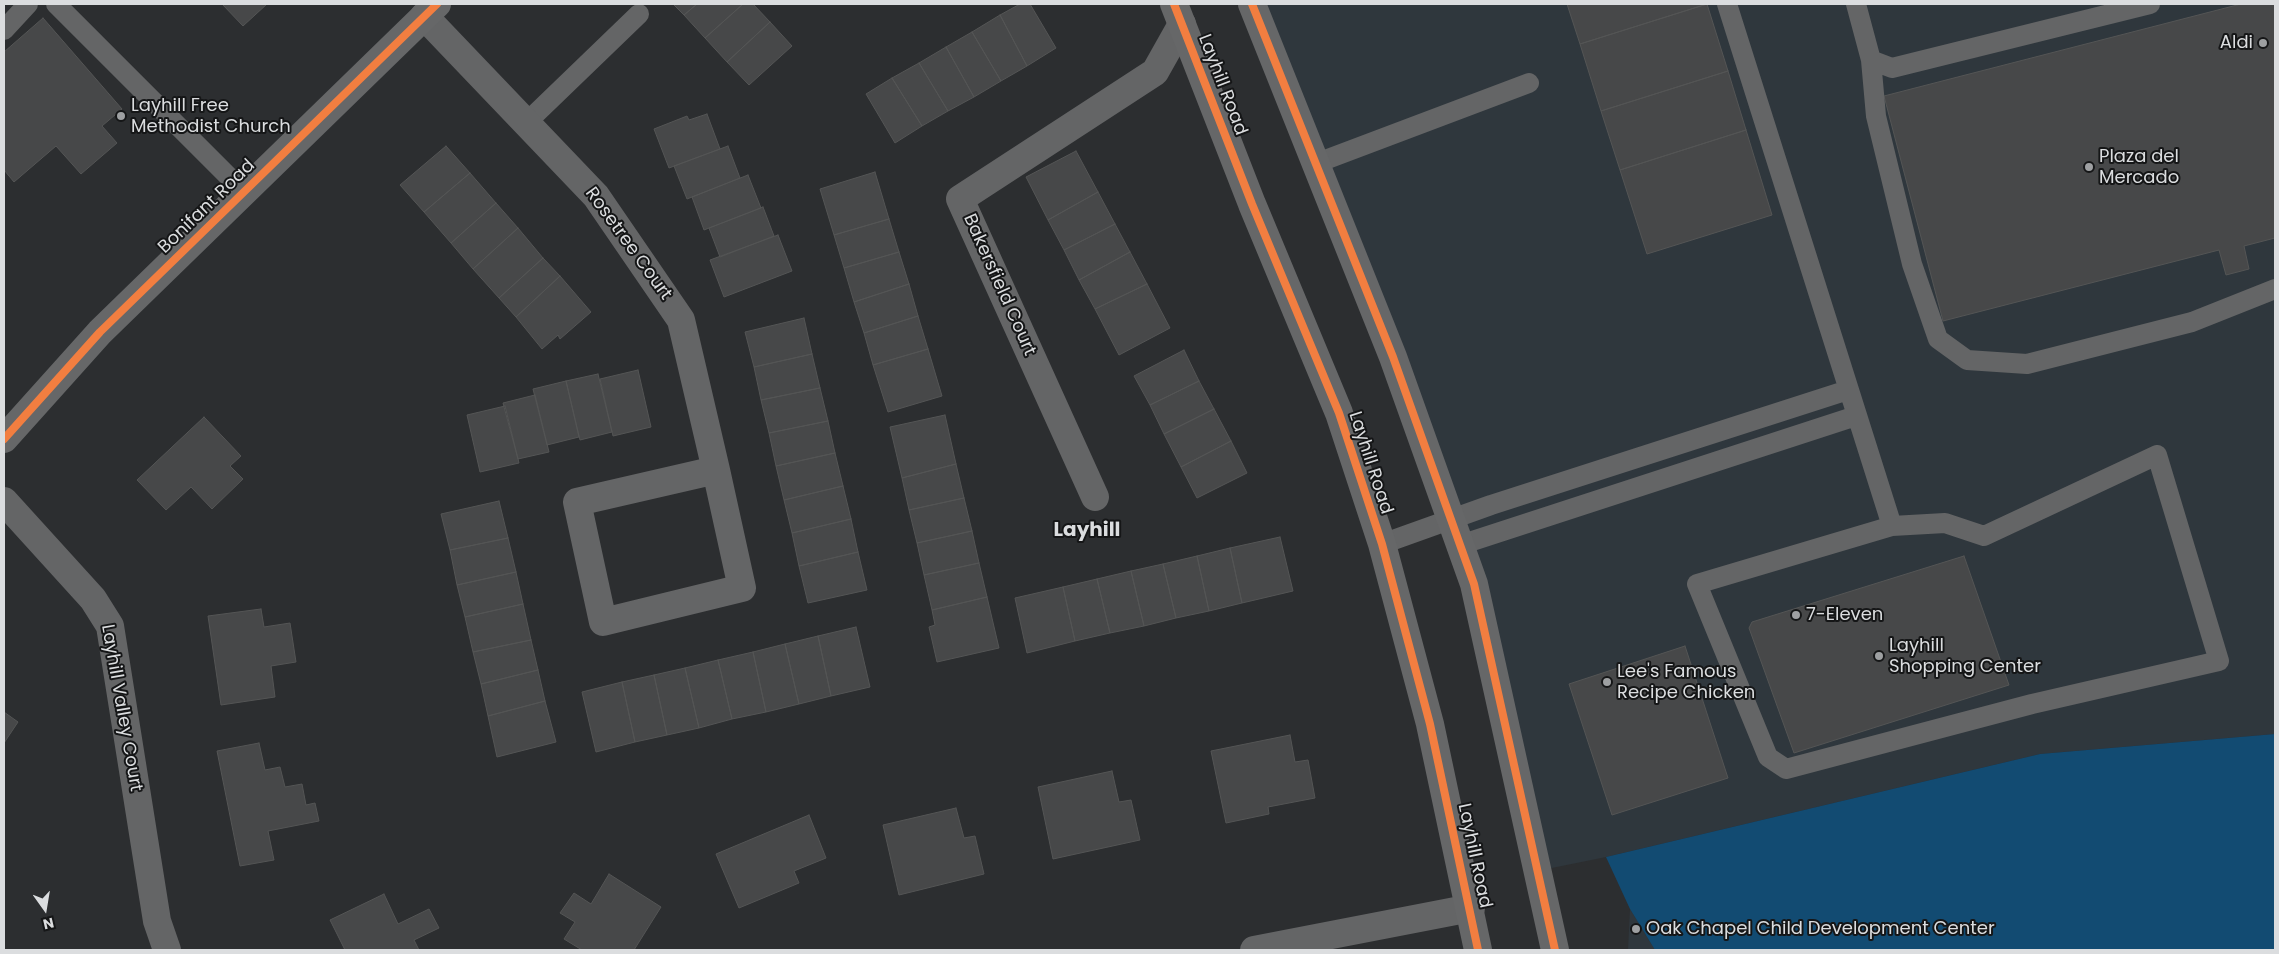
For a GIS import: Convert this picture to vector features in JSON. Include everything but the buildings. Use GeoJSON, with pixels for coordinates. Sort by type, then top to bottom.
{"type":"FeatureCollection","features":[{"type":"Feature","properties":{"kind":"main road"},"geometry":{"type":"LineString","coordinates":[[1252,4],[1393,357],[1460,545],[1478,604],[1554,950]]}},
{"type":"Feature","properties":{"kind":"main road","name":"Bonifant Road"},"geometry":{"type":"LineString","coordinates":[[4,439],[100,332],[430,10]]}},
{"type":"Feature","properties":{"kind":"main road","name":"Layhill Road"},"geometry":{"type":"LineString","coordinates":[[1178,14],[1252,204],[1339,414],[1382,544],[1430,724],[1471,908],[1478,950]]}},
{"type":"Feature","properties":{"kind":"street","name":"Rosetree Court"},"geometry":{"type":"LineString","coordinates":[[430,10],[526,123],[596,196],[682,320],[716,470],[742,588],[603,622],[577,502],[716,470]]}},
{"type":"Feature","properties":{"kind":"street","name":"Bakersfield Court"},"geometry":{"type":"LineString","coordinates":[[1095,497],[960,199],[1155,72],[1178,14]]}},
{"type":"Feature","properties":{"kind":"street","name":"Layhill Valley Court"},"geometry":{"type":"LineString","coordinates":[[4,501],[93,599],[110,626],[157,921],[166,950]]}},
{"type":"Feature","properties":{"kind":"street"},"geometry":{"type":"LineString","coordinates":[[1254,950],[1471,908]]}},
{"type":"Feature","properties":{"kind":"lane"},"geometry":{"type":"LineString","coordinates":[[4,30],[28,4]]}},
{"type":"Feature","properties":{"kind":"lane"},"geometry":{"type":"LineString","coordinates":[[56,4],[244,192]]}},
{"type":"Feature","properties":{"kind":"lane"},"geometry":{"type":"LineString","coordinates":[[1728,4],[1892,526]]}},
{"type":"Feature","properties":{"kind":"lane"},"geometry":{"type":"LineString","coordinates":[[1856,4],[1871,60],[1876,116],[1912,264],[1938,339],[1967,360],[2027,364],[2192,322],[2275,289]]}},
{"type":"Feature","properties":{"kind":"lane"},"geometry":{"type":"LineString","coordinates":[[1871,60],[1892,68],[2150,4]]}},
{"type":"Feature","properties":{"kind":"lane"},"geometry":{"type":"LineString","coordinates":[[526,123],[639,14]]}},
{"type":"Feature","properties":{"kind":"lane"},"geometry":{"type":"LineString","coordinates":[[1317,163],[1529,83]]}},
{"type":"Feature","properties":{"kind":"lane"},"geometry":{"type":"LineString","coordinates":[[1382,544],[1450,519],[1848,390]]}},
{"type":"Feature","properties":{"kind":"lane"},"geometry":{"type":"LineString","coordinates":[[1460,545],[1856,416]]}},
{"type":"Feature","properties":{"kind":"lane"},"geometry":{"type":"LineString","coordinates":[[2157,455],[2219,660],[2032,704],[1786,769],[1768,757],[1697,584],[1892,526],[1944,523],[1984,536],[2157,455]]}},
{"type":"Feature","properties":{"kind":"shaded area","name":"Layhill Shopping Center"},"geometry":{"type":"Polygon","coordinates":[[[1252,4],[2275,4],[2275,734],[2040,754],[1606,857],[1537,871],[1474,584],[1252,4]]]}},
{"type":"Feature","properties":{"kind":"shaded area"},"geometry":{"type":"Polygon","coordinates":[[[2275,734],[2275,950],[1655,950],[1630,909],[1606,857],[2040,754],[2275,734]]]}},
{"type":"Feature","properties":{"kind":"shaded area","name":"Oak Chapel Child Development Center"},"geometry":{"type":"Polygon","coordinates":[[[1630,909],[1655,950],[1628,950],[1630,909]]]}},
{"type":"Feature","properties":{"kind":"cycle path"},"geometry":{"type":"LineString","coordinates":[[4,439],[100,332],[437,4]]}},
{"type":"Feature","properties":{"kind":"cycle path"},"geometry":{"type":"LineString","coordinates":[[1174,4],[1252,204],[1339,413],[1382,544],[1430,724],[1478,950]]}},
{"type":"Feature","properties":{"kind":"cycle path"},"geometry":{"type":"LineString","coordinates":[[1252,4],[1393,357],[1474,584],[1555,950]]}},
{"type":"Feature","properties":{"kind":"place","name":"Aldi"},"geometry":{"type":"Point","coordinates":[2263,43]}},
{"type":"Feature","properties":{"kind":"place","name":"Layhill Free Methodist Church"},"geometry":{"type":"Point","coordinates":[121,116]}},
{"type":"Feature","properties":{"kind":"place","name":"Plaza del Mercado"},"geometry":{"type":"Point","coordinates":[2089,167]}},
{"type":"Feature","properties":{"kind":"place","name":"7-Eleven"},"geometry":{"type":"Point","coordinates":[1796,615]}},
{"type":"Feature","properties":{"kind":"place","name":"Layhill Shopping Center"},"geometry":{"type":"Point","coordinates":[1879,656]}},
{"type":"Feature","properties":{"kind":"place","name":"Lee's Famous Recipe Chicken"},"geometry":{"type":"Point","coordinates":[1607,682]}},
{"type":"Feature","properties":{"kind":"place","name":"Oak Chapel Child Development Center"},"geometry":{"type":"Point","coordinates":[1636,929]}},
{"type":"Feature","properties":{"kind":"district","name":"Layhill"},"geometry":{"type":"Point","coordinates":[1087,531]}}]}
